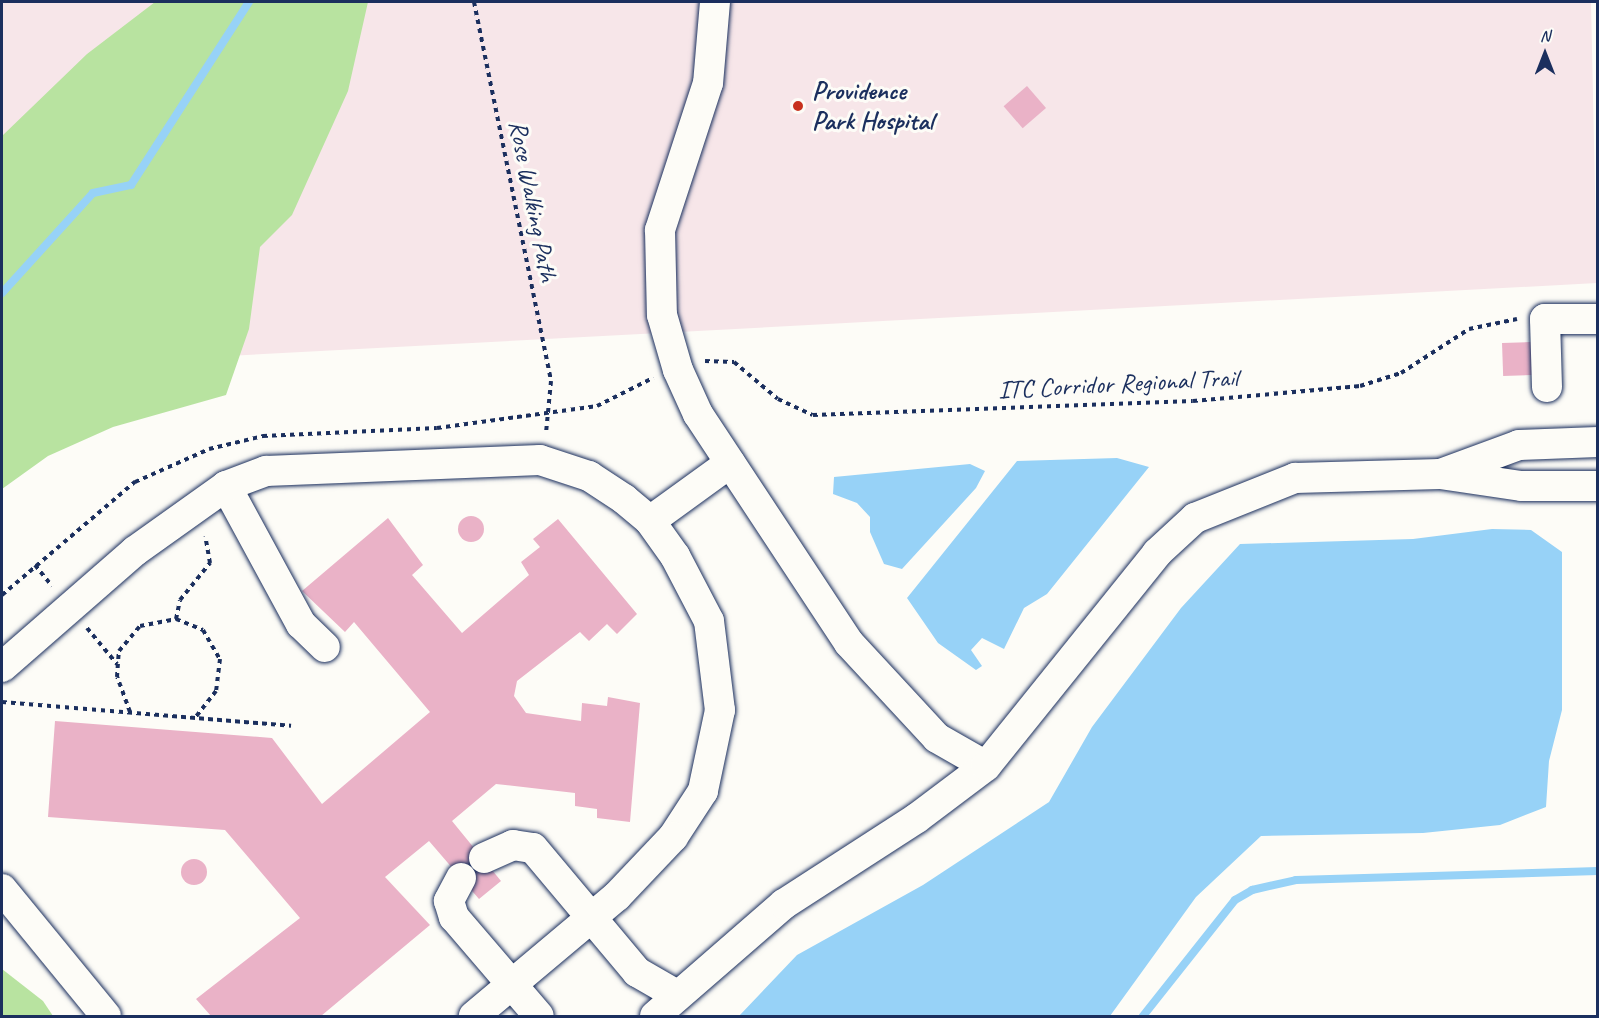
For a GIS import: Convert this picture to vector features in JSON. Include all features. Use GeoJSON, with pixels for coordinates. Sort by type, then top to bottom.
{"type":"FeatureCollection","features":[{"type":"Feature","properties":{"kind":"lane"},"geometry":{"type":"LineString","coordinates":[[715,2],[708,83],[660,230],[659,288],[666,332],[687,393],[730,463],[849,643],[937,738],[986,766]]}},
{"type":"Feature","properties":{"kind":"lane"},"geometry":{"type":"LineString","coordinates":[[1547,387],[1545,319],[1598,319]]}},
{"type":"Feature","properties":{"kind":"lane"},"geometry":{"type":"LineString","coordinates":[[1440,474],[1519,445],[1598,442]]}},
{"type":"Feature","properties":{"kind":"lane"},"geometry":{"type":"LineString","coordinates":[[2,666],[135,551],[226,486],[277,470],[540,460],[589,476],[650,521],[709,621],[720,710],[703,791],[673,837],[592,917],[474,1017]]}},
{"type":"Feature","properties":{"kind":"lane"},"geometry":{"type":"LineString","coordinates":[[650,521],[730,463]]}},
{"type":"Feature","properties":{"kind":"lane"},"geometry":{"type":"LineString","coordinates":[[656,1017],[677,995],[784,904],[917,818],[986,766],[1157,553],[1196,518],[1295,478],[1440,474],[1521,486],[1598,486]]}},
{"type":"Feature","properties":{"kind":"lane"},"geometry":{"type":"LineString","coordinates":[[226,486],[301,624],[325,647]]}},
{"type":"Feature","properties":{"kind":"lane"},"geometry":{"type":"LineString","coordinates":[[484,858],[513,845],[533,848],[637,972],[677,995]]}},
{"type":"Feature","properties":{"kind":"lane"},"geometry":{"type":"LineString","coordinates":[[461,878],[449,901],[454,917],[540,1017]]}},
{"type":"Feature","properties":{"kind":"lane"},"geometry":{"type":"LineString","coordinates":[[2,889],[106,1017]]}},
{"type":"Feature","properties":{"kind":"path","name":"Rose Walking Path"},"geometry":{"type":"LineString","coordinates":[[474,2],[523,259],[546,347],[551,408]]}},
{"type":"Feature","properties":{"kind":"path","name":"ITC Corridor Regional Trail"},"geometry":{"type":"LineString","coordinates":[[693,363],[734,362],[778,399],[813,415],[1193,401],[1360,386],[1401,373],[1486,323],[1545,319]]}},
{"type":"Feature","properties":{"kind":"path"},"geometry":{"type":"LineString","coordinates":[[176,619],[180,600],[210,563],[206,537],[198,528]]}},
{"type":"Feature","properties":{"kind":"path"},"geometry":{"type":"LineString","coordinates":[[130,712],[117,677],[119,651],[140,626],[176,619],[203,630],[220,659],[216,691],[195,718]]}},
{"type":"Feature","properties":{"kind":"path"},"geometry":{"type":"LineString","coordinates":[[2,702],[291,726]]}},
{"type":"Feature","properties":{"kind":"shaded area","name":"Providence Park Hospital"},"geometry":{"type":"Polygon","coordinates":[[[2,2],[1591,2],[1597,283],[2,368],[2,2]]]}},
{"type":"Feature","properties":{"kind":"green space"},"geometry":{"type":"Polygon","coordinates":[[[155,2],[368,2],[348,91],[292,215],[260,247],[249,329],[226,395],[113,427],[48,456],[2,489],[2,136],[87,54],[155,2]]]}},
{"type":"Feature","properties":{"kind":"green space"},"geometry":{"type":"Polygon","coordinates":[[[2,969],[43,1001],[53,1016],[2,1016],[2,969]]]}},
{"type":"Feature","properties":{"kind":"water"},"geometry":{"type":"Polygon","coordinates":[[[1117,458],[1149,467],[1047,594],[1024,608],[1004,649],[982,638],[971,650],[982,666],[976,670],[938,643],[907,598],[1017,461],[1117,458]]]}},
{"type":"Feature","properties":{"kind":"water"},"geometry":{"type":"Polygon","coordinates":[[[970,464],[985,471],[976,488],[902,569],[884,564],[870,532],[870,517],[857,503],[833,494],[834,477],[970,464]]]}},
{"type":"Feature","properties":{"kind":"water"},"geometry":{"type":"Polygon","coordinates":[[[1492,529],[1531,530],[1562,552],[1562,710],[1549,761],[1546,807],[1500,825],[1423,833],[1261,836],[1196,897],[1110,1016],[739,1016],[797,955],[923,885],[1049,802],[1092,727],[1181,608],[1240,544],[1413,539],[1492,529]]]}},
{"type":"Feature","properties":{"kind":"building"},"geometry":{"type":"Polygon","coordinates":[[[1027,86],[1046,108],[1023,128],[1004,106],[1027,86]]]}},
{"type":"Feature","properties":{"kind":"building"},"geometry":{"type":"Polygon","coordinates":[[[1531,342],[1532,375],[1503,376],[1502,343],[1531,342]]]}},
{"type":"Feature","properties":{"kind":"building"},"geometry":{"type":"Polygon","coordinates":[[[471,516],[480,520],[484,529],[480,538],[471,542],[462,538],[458,529],[462,520],[471,516]]]}},
{"type":"Feature","properties":{"kind":"building"},"geometry":{"type":"Polygon","coordinates":[[[388,518],[423,565],[412,575],[462,633],[529,575],[521,562],[540,547],[533,539],[558,519],[637,614],[617,634],[607,624],[589,641],[580,632],[517,681],[514,696],[526,713],[581,721],[582,703],[607,706],[608,697],[640,703],[630,822],[597,818],[597,809],[575,806],[575,793],[496,784],[452,821],[501,881],[479,899],[429,841],[385,877],[430,925],[321,1016],[211,1016],[196,999],[300,918],[225,830],[48,817],[55,721],[272,738],[322,804],[430,712],[354,622],[345,632],[302,591],[388,518]]]}},
{"type":"Feature","properties":{"kind":"building"},"geometry":{"type":"Polygon","coordinates":[[[194,859],[203,863],[207,872],[203,881],[194,885],[185,881],[181,872],[185,863],[194,859]]]}},
{"type":"Feature","properties":{"kind":"waterway"},"geometry":{"type":"LineString","coordinates":[[2,293],[93,193],[131,185],[249,2]]}},
{"type":"Feature","properties":{"kind":"waterway"},"geometry":{"type":"LineString","coordinates":[[1143,1016],[1235,900],[1252,890],[1296,880],[1598,871]]}},
{"type":"Feature","properties":{"kind":"place","name":"Providence Park Hospital"},"geometry":{"type":"Point","coordinates":[798,106]}}]}
